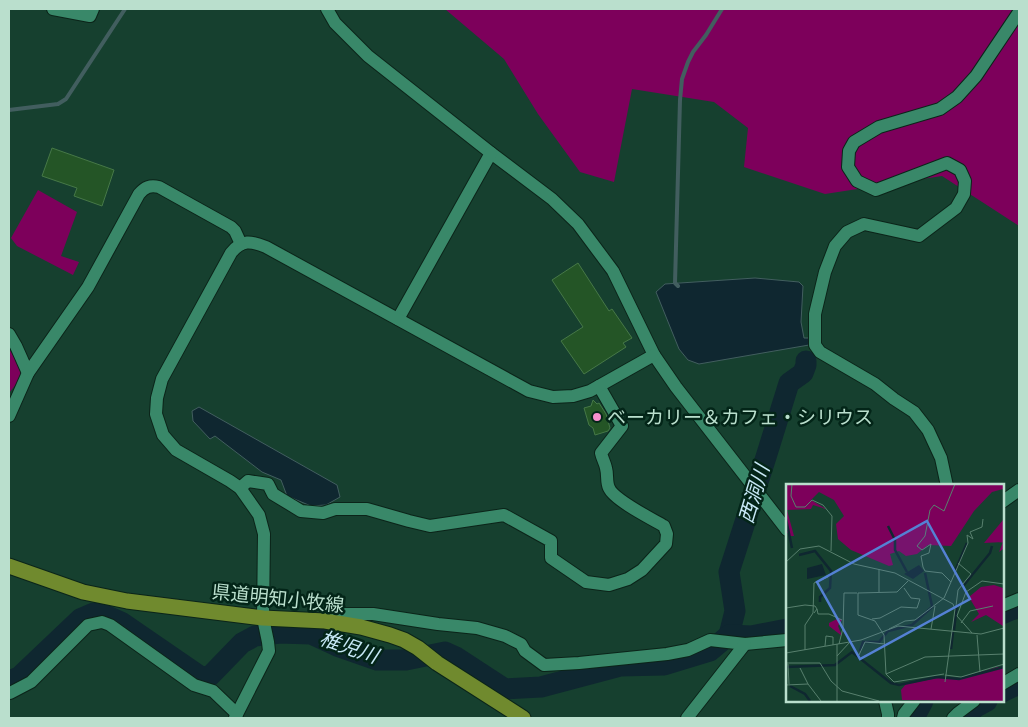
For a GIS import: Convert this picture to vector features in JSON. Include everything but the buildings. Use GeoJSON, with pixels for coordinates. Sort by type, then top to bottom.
{"type":"FeatureCollection","features":[{"type":"Feature","properties":{"kind":"main road","name":"県道明知小牧線"},"geometry":{"type":"LineString","coordinates":[[9,566],[82,592],[127,601],[264,621],[325,621],[361,627],[390,635],[418,648],[437,663],[523,718]]}},
{"type":"Feature","properties":{"kind":"street"},"geometry":{"type":"LineString","coordinates":[[53,9],[90,16],[93,9]]}},
{"type":"Feature","properties":{"kind":"street"},"geometry":{"type":"LineString","coordinates":[[328,9],[335,23],[368,56],[552,199],[578,224],[613,271],[654,355],[676,387],[786,529]]}},
{"type":"Feature","properties":{"kind":"street"},"geometry":{"type":"LineString","coordinates":[[947,484],[941,458],[928,430],[914,412],[876,384],[820,352],[815,345],[815,314],[825,272],[835,246],[847,232],[864,224],[919,236],[956,208],[964,194],[965,181],[960,170],[947,163],[876,190],[857,181],[848,167],[849,152],[854,142],[879,127],[940,109],[957,97],[976,76],[1019,12]]}},
{"type":"Feature","properties":{"kind":"street"},"geometry":{"type":"LineString","coordinates":[[398,319],[491,153]]}},
{"type":"Feature","properties":{"kind":"street"},"geometry":{"type":"LineString","coordinates":[[9,416],[28,373],[88,287],[143,189],[153,186],[159,187],[231,227],[241,244]]}},
{"type":"Feature","properties":{"kind":"street"},"geometry":{"type":"LineString","coordinates":[[10,693],[32,682],[88,625],[102,622],[194,684],[213,691],[236,716],[269,651],[264,621],[264,534],[259,515],[240,488],[176,450],[163,435],[156,414],[157,398],[162,379],[235,247],[252,242],[266,247],[529,391],[553,397],[573,396],[590,391],[654,355]]}},
{"type":"Feature","properties":{"kind":"street"},"geometry":{"type":"LineString","coordinates":[[9,334],[28,373]]}},
{"type":"Feature","properties":{"kind":"street"},"geometry":{"type":"LineString","coordinates":[[240,488],[248,481],[268,484],[273,494],[301,511],[324,513],[335,509],[367,509],[430,526],[504,515],[551,541],[551,558],[586,582],[609,585],[628,580],[642,570],[666,544],[667,534],[664,526],[637,512],[609,489],[607,469],[601,453],[622,426],[599,386]]}},
{"type":"Feature","properties":{"kind":"street"},"geometry":{"type":"LineString","coordinates":[[1003,501],[1019,490]]}},
{"type":"Feature","properties":{"kind":"street"},"geometry":{"type":"LineString","coordinates":[[1003,606],[1019,600]]}},
{"type":"Feature","properties":{"kind":"street"},"geometry":{"type":"LineString","coordinates":[[325,621],[335,614],[373,614],[477,628],[505,636],[520,644],[525,651],[544,665],[667,654],[688,650],[710,640],[746,644],[786,640]]}},
{"type":"Feature","properties":{"kind":"street"},"geometry":{"type":"LineString","coordinates":[[687,718],[746,644]]}},
{"type":"Feature","properties":{"kind":"street"},"geometry":{"type":"LineString","coordinates":[[1003,683],[1019,674]]}},
{"type":"Feature","properties":{"kind":"street"},"geometry":{"type":"LineString","coordinates":[[885,702],[888,718]]}},
{"type":"Feature","properties":{"kind":"street"},"geometry":{"type":"LineString","coordinates":[[903,718],[913,702]]}},
{"type":"Feature","properties":{"kind":"street"},"geometry":{"type":"LineString","coordinates":[[953,718],[973,702]]}},
{"type":"Feature","properties":{"kind":"shaded area"},"geometry":{"type":"Polygon","coordinates":[[[445,9],[1019,9],[1019,226],[942,176],[825,194],[744,167],[748,128],[714,102],[632,89],[614,182],[580,172],[538,114],[504,59],[445,9]]]}},
{"type":"Feature","properties":{"kind":"shaded area"},"geometry":{"type":"Polygon","coordinates":[[[38,190],[77,212],[61,256],[79,262],[73,275],[17,246],[11,238],[38,190]]]}},
{"type":"Feature","properties":{"kind":"shaded area"},"geometry":{"type":"Polygon","coordinates":[[[9,349],[25,373],[9,393],[9,349]]]}},
{"type":"Feature","properties":{"kind":"water"},"geometry":{"type":"Polygon","coordinates":[[[755,278],[799,282],[803,286],[801,322],[804,338],[809,338],[809,345],[699,364],[688,360],[679,349],[656,292],[665,284],[755,278]]]}},
{"type":"Feature","properties":{"kind":"water"},"geometry":{"type":"Polygon","coordinates":[[[199,407],[337,485],[340,497],[326,505],[311,506],[287,496],[281,480],[262,472],[215,436],[210,439],[193,421],[192,411],[199,407]]]}},
{"type":"Feature","properties":{"kind":"waterway"},"geometry":{"type":"LineString","coordinates":[[9,110],[58,104],[66,99],[125,9]]}},
{"type":"Feature","properties":{"kind":"waterway"},"geometry":{"type":"LineString","coordinates":[[678,286],[675,283],[682,79],[693,52],[722,9]]}},
{"type":"Feature","properties":{"kind":"waterway","name":"西洞川"},"geometry":{"type":"LineString","coordinates":[[729,635],[735,611],[729,572],[789,383],[803,373],[806,361]]}},
{"type":"Feature","properties":{"kind":"waterway"},"geometry":{"type":"LineString","coordinates":[[1003,614],[1019,608]]}},
{"type":"Feature","properties":{"kind":"waterway","name":"椎児川"},"geometry":{"type":"LineString","coordinates":[[9,681],[19,677],[80,619],[94,613],[103,614],[121,622],[201,677],[210,676],[242,643],[255,636],[280,633],[311,634],[337,646],[377,660],[406,660],[445,652],[456,657],[505,689],[541,687],[620,666],[664,665],[710,651],[729,635],[751,636],[786,629]]}},
{"type":"Feature","properties":{"kind":"waterway"},"geometry":{"type":"LineString","coordinates":[[1003,692],[1019,684]]}},
{"type":"Feature","properties":{"kind":"waterway"},"geometry":{"type":"LineString","coordinates":[[914,718],[922,702]]}},
{"type":"Feature","properties":{"kind":"waterway"},"geometry":{"type":"LineString","coordinates":[[963,718],[985,702]]}},
{"type":"Feature","properties":{"kind":"place","name":"ベーカリー＆カフェ・シリウス"},"geometry":{"type":"Point","coordinates":[597,417]}}]}
